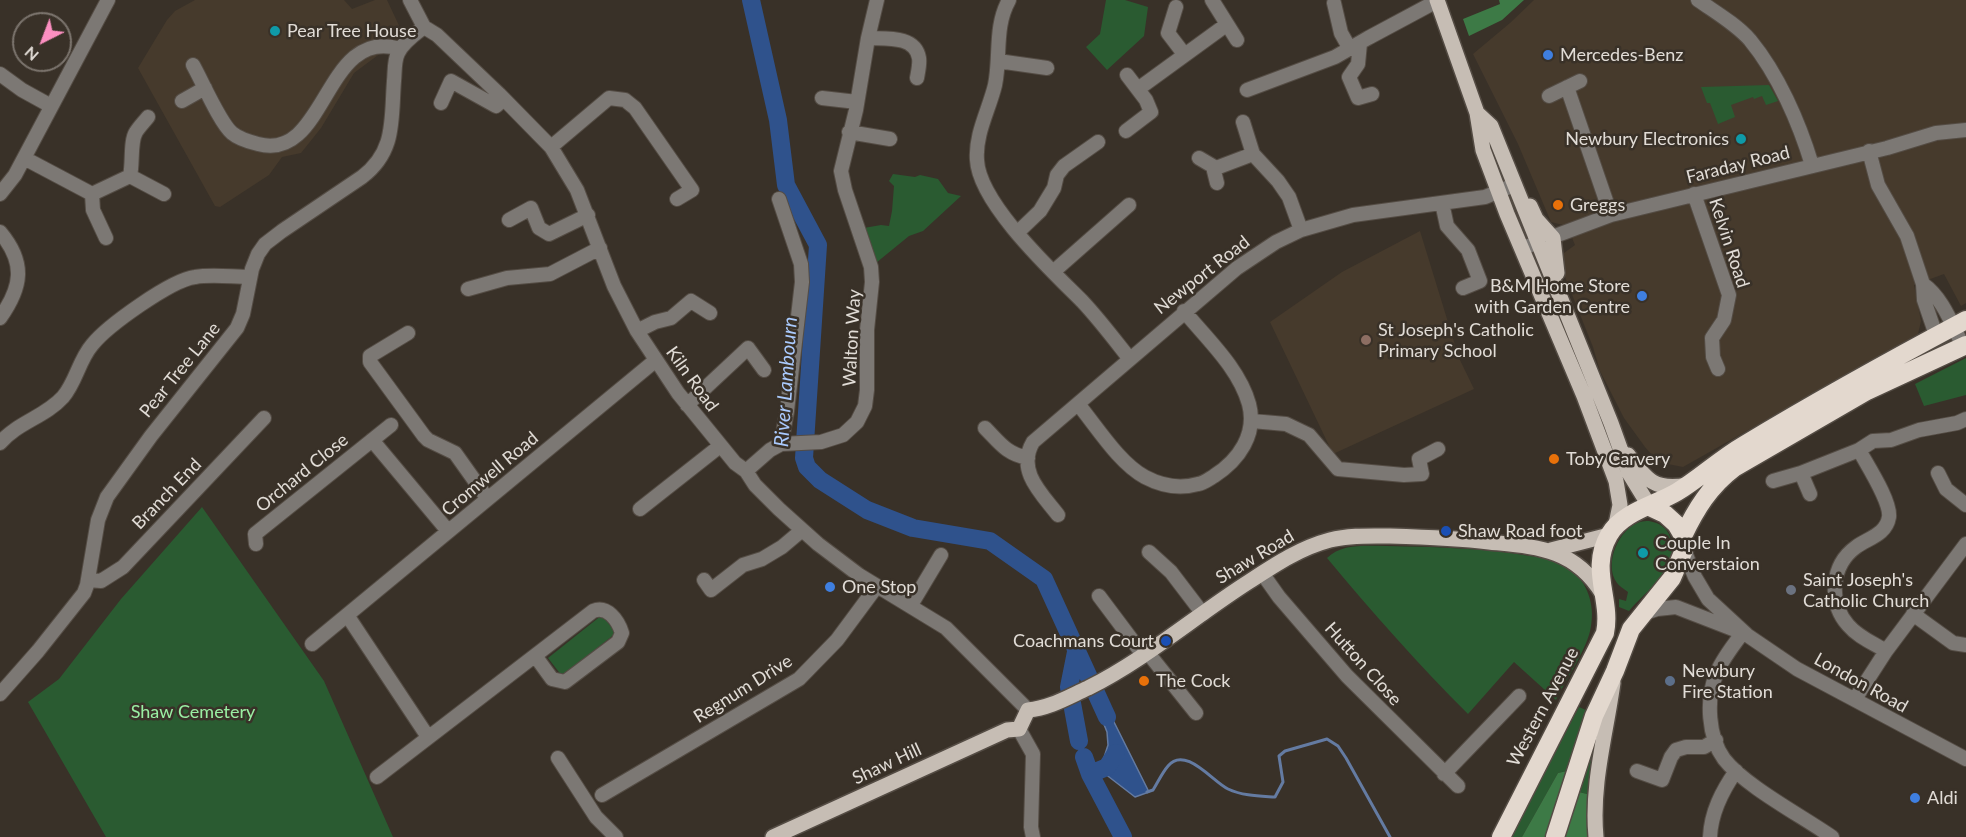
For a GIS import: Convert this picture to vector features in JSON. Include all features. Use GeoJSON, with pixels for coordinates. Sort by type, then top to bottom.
{"type":"FeatureCollection","features":[{"type":"Feature","properties":{"kind":"highway"},"geometry":{"type":"LineString","coordinates":[[1613,529],[1689,484],[1743,446],[1870,371],[1936,335],[1962,335]]}},
{"type":"Feature","properties":{"kind":"highway"},"geometry":{"type":"LineString","coordinates":[[1555,837],[1594,716],[1636,622],[1672,578],[1683,543],[1701,501],[1734,468],[1962,335]]}},
{"type":"Feature","properties":{"kind":"highway"},"geometry":{"type":"LineString","coordinates":[[1650,507],[1671,519],[1683,543]]}},
{"type":"Feature","properties":{"kind":"highway","name":"Western Avenue"},"geometry":{"type":"LineString","coordinates":[[1501,837],[1602,641],[1607,614],[1602,593],[1600,565],[1604,546],[1613,529]]}},
{"type":"Feature","properties":{"kind":"main road"},"geometry":{"type":"LineString","coordinates":[[1437,1],[1477,113],[1483,150],[1499,191],[1566,312],[1629,473],[1650,507]]}},
{"type":"Feature","properties":{"kind":"main road"},"geometry":{"type":"LineString","coordinates":[[1477,113],[1491,126],[1514,184],[1530,246],[1616,481],[1620,506],[1613,529]]}},
{"type":"Feature","properties":{"kind":"main road"},"geometry":{"type":"LineString","coordinates":[[1514,184],[1529,203],[1536,219],[1552,238],[1566,312]]}},
{"type":"Feature","properties":{"kind":"main road"},"geometry":{"type":"LineString","coordinates":[[1618,441],[1650,482],[1668,487],[1689,484]]}},
{"type":"Feature","properties":{"kind":"main road","name":"Shaw Road"},"geometry":{"type":"LineString","coordinates":[[1551,550],[1613,529]]}},
{"type":"Feature","properties":{"kind":"main road","name":"Shaw Road"},"geometry":{"type":"LineString","coordinates":[[1028,710],[1041,709],[1104,680],[1146,655],[1262,573],[1301,550],[1344,537],[1461,539],[1551,550],[1579,565],[1593,579],[1602,593]]}},
{"type":"Feature","properties":{"kind":"main road"},"geometry":{"type":"LineString","coordinates":[[1596,837],[1594,809],[1596,784],[1615,671]]}},
{"type":"Feature","properties":{"kind":"main road"},"geometry":{"type":"LineString","coordinates":[[1019,729],[1028,710]]}},
{"type":"Feature","properties":{"kind":"main road","name":"Shaw Hill"},"geometry":{"type":"LineString","coordinates":[[773,837],[1007,730],[1019,729]]}},
{"type":"Feature","properties":{"kind":"street"},"geometry":{"type":"LineString","coordinates":[[0,194],[15,175],[108,0]]}},
{"type":"Feature","properties":{"kind":"street","name":"Kiln Road"},"geometry":{"type":"LineString","coordinates":[[410,0],[424,27],[437,35],[550,147],[569,175],[588,215],[617,294],[637,331],[687,405],[720,446],[801,531],[832,556],[946,628],[1028,710]]}},
{"type":"Feature","properties":{"kind":"street","name":"Walton Way"},"geometry":{"type":"LineString","coordinates":[[784,443],[813,443],[831,440],[848,432],[860,418],[867,398],[867,330],[872,282],[867,253],[842,179],[842,163],[857,102],[877,0]]}},
{"type":"Feature","properties":{"kind":"street"},"geometry":{"type":"LineString","coordinates":[[1009,0],[999,28],[995,87],[978,138],[976,161],[982,182],[1017,233],[1100,321],[1129,358]]}},
{"type":"Feature","properties":{"kind":"street"},"geometry":{"type":"LineString","coordinates":[[1212,0],[1237,40]]}},
{"type":"Feature","properties":{"kind":"street"},"geometry":{"type":"LineString","coordinates":[[1698,0],[1749,38],[1790,105],[1812,165]]}},
{"type":"Feature","properties":{"kind":"street"},"geometry":{"type":"LineString","coordinates":[[1247,90],[1335,57],[1437,1]]}},
{"type":"Feature","properties":{"kind":"street"},"geometry":{"type":"LineString","coordinates":[[1334,3],[1341,33],[1359,43]]}},
{"type":"Feature","properties":{"kind":"street"},"geometry":{"type":"LineString","coordinates":[[1176,7],[1168,33],[1184,54]]}},
{"type":"Feature","properties":{"kind":"street"},"geometry":{"type":"LineString","coordinates":[[1138,89],[1226,25]]}},
{"type":"Feature","properties":{"kind":"street"},"geometry":{"type":"LineString","coordinates":[[193,65],[233,133],[248,141],[267,146],[287,142],[306,126],[351,59],[365,49],[385,44],[400,49],[424,27]]}},
{"type":"Feature","properties":{"kind":"street"},"geometry":{"type":"LineString","coordinates":[[868,38],[906,40],[914,47],[919,58],[917,78]]}},
{"type":"Feature","properties":{"kind":"street"},"geometry":{"type":"LineString","coordinates":[[1359,43],[1358,64],[1349,77],[1359,98],[1372,94]]}},
{"type":"Feature","properties":{"kind":"street","name":"Pear Tree Lane"},"geometry":{"type":"LineString","coordinates":[[0,694],[84,593],[99,520],[107,497],[145,444],[237,328],[246,303],[250,277],[258,254],[265,244],[379,163],[389,140],[395,61],[400,49]]}},
{"type":"Feature","properties":{"kind":"street"},"geometry":{"type":"LineString","coordinates":[[998,61],[1047,68]]}},
{"type":"Feature","properties":{"kind":"street"},"geometry":{"type":"LineString","coordinates":[[0,74],[51,106]]}},
{"type":"Feature","properties":{"kind":"street"},"geometry":{"type":"LineString","coordinates":[[1126,75],[1138,89],[1151,112],[1126,131]]}},
{"type":"Feature","properties":{"kind":"street"},"geometry":{"type":"LineString","coordinates":[[441,104],[452,81],[496,106],[504,99]]}},
{"type":"Feature","properties":{"kind":"street"},"geometry":{"type":"LineString","coordinates":[[1549,96],[1573,84],[1611,215]]}},
{"type":"Feature","properties":{"kind":"street"},"geometry":{"type":"LineString","coordinates":[[182,101],[205,88]]}},
{"type":"Feature","properties":{"kind":"street"},"geometry":{"type":"LineString","coordinates":[[550,147],[609,98],[626,100],[635,108],[692,190],[677,199]]}},
{"type":"Feature","properties":{"kind":"street"},"geometry":{"type":"LineString","coordinates":[[822,98],[857,102]]}},
{"type":"Feature","properties":{"kind":"street"},"geometry":{"type":"LineString","coordinates":[[130,176],[133,162],[133,140],[136,132],[148,117]]}},
{"type":"Feature","properties":{"kind":"street"},"geometry":{"type":"LineString","coordinates":[[1243,122],[1253,154],[1278,181],[1289,197],[1301,230]]}},
{"type":"Feature","properties":{"kind":"street","name":"Faraday Road"},"geometry":{"type":"LineString","coordinates":[[1530,246],[1611,215],[1939,133],[1966,129]]}},
{"type":"Feature","properties":{"kind":"street"},"geometry":{"type":"LineString","coordinates":[[849,132],[890,140]]}},
{"type":"Feature","properties":{"kind":"street"},"geometry":{"type":"LineString","coordinates":[[1017,233],[1040,211],[1054,188],[1057,175],[1073,151],[1098,142]]}},
{"type":"Feature","properties":{"kind":"street"},"geometry":{"type":"LineString","coordinates":[[1869,151],[1878,185],[1907,236],[1923,284],[1924,300],[1936,335]]}},
{"type":"Feature","properties":{"kind":"street"},"geometry":{"type":"LineString","coordinates":[[1216,168],[1253,154]]}},
{"type":"Feature","properties":{"kind":"street"},"geometry":{"type":"LineString","coordinates":[[24,158],[92,194]]}},
{"type":"Feature","properties":{"kind":"street"},"geometry":{"type":"LineString","coordinates":[[1199,158],[1216,168]]}},
{"type":"Feature","properties":{"kind":"street"},"geometry":{"type":"LineString","coordinates":[[1216,168],[1214,171],[1217,183]]}},
{"type":"Feature","properties":{"kind":"street"},"geometry":{"type":"LineString","coordinates":[[92,194],[130,176]]}},
{"type":"Feature","properties":{"kind":"street"},"geometry":{"type":"LineString","coordinates":[[130,176],[164,194]]}},
{"type":"Feature","properties":{"kind":"street","name":"Newport Road"},"geometry":{"type":"LineString","coordinates":[[1028,458],[1028,450],[1033,442],[1184,311],[1252,256],[1301,230],[1353,215],[1485,197],[1514,184]]}},
{"type":"Feature","properties":{"kind":"street"},"geometry":{"type":"LineString","coordinates":[[92,194],[93,210],[106,238]]}},
{"type":"Feature","properties":{"kind":"street","name":"Kelvin Road"},"geometry":{"type":"LineString","coordinates":[[1694,194],[1729,296],[1724,320],[1712,338],[1713,357],[1718,369]]}},
{"type":"Feature","properties":{"kind":"street"},"geometry":{"type":"LineString","coordinates":[[746,471],[770,450],[784,443],[802,282],[801,264],[779,199]]}},
{"type":"Feature","properties":{"kind":"street"},"geometry":{"type":"LineString","coordinates":[[1442,203],[1447,226],[1468,250],[1480,281],[1463,288]]}},
{"type":"Feature","properties":{"kind":"street"},"geometry":{"type":"LineString","coordinates":[[1053,272],[1129,205]]}},
{"type":"Feature","properties":{"kind":"street"},"geometry":{"type":"LineString","coordinates":[[509,220],[531,208],[539,228],[549,234],[588,215]]}},
{"type":"Feature","properties":{"kind":"street"},"geometry":{"type":"LineString","coordinates":[[0,232],[17,259],[19,273],[17,290],[0,318]]}},
{"type":"Feature","properties":{"kind":"street"},"geometry":{"type":"LineString","coordinates":[[468,289],[507,278],[550,274],[600,248]]}},
{"type":"Feature","properties":{"kind":"street"},"geometry":{"type":"LineString","coordinates":[[0,443],[14,429],[62,398],[91,346],[103,334],[172,285],[193,277],[250,277]]}},
{"type":"Feature","properties":{"kind":"street"},"geometry":{"type":"LineString","coordinates":[[1923,284],[1935,295],[1962,335]]}},
{"type":"Feature","properties":{"kind":"street"},"geometry":{"type":"LineString","coordinates":[[637,331],[655,322],[671,318],[691,301],[710,313]]}},
{"type":"Feature","properties":{"kind":"street"},"geometry":{"type":"LineString","coordinates":[[1078,404],[1127,465],[1144,477],[1162,485],[1183,487],[1200,484],[1221,471],[1241,452],[1250,433],[1252,421],[1249,402],[1233,371],[1184,311]]}},
{"type":"Feature","properties":{"kind":"street"},"geometry":{"type":"LineString","coordinates":[[408,333],[370,356],[370,362],[424,436],[455,453],[488,498]]}},
{"type":"Feature","properties":{"kind":"street"},"geometry":{"type":"LineString","coordinates":[[687,405],[748,348],[764,370]]}},
{"type":"Feature","properties":{"kind":"street","name":"Cromwell Road"},"geometry":{"type":"LineString","coordinates":[[312,644],[656,360]]}},
{"type":"Feature","properties":{"kind":"street","name":"Branch End"},"geometry":{"type":"LineString","coordinates":[[88,579],[101,581],[123,567],[264,418]]}},
{"type":"Feature","properties":{"kind":"street"},"geometry":{"type":"LineString","coordinates":[[1252,421],[1286,424],[1309,435],[1338,469],[1404,475],[1422,474],[1419,459],[1438,449]]}},
{"type":"Feature","properties":{"kind":"street"},"geometry":{"type":"LineString","coordinates":[[1773,481],[1801,473],[1859,450],[1873,441],[1891,440],[1919,430],[1965,421]]}},
{"type":"Feature","properties":{"kind":"street","name":"Orchard Close"},"geometry":{"type":"LineString","coordinates":[[252,537],[392,425]]}},
{"type":"Feature","properties":{"kind":"street"},"geometry":{"type":"LineString","coordinates":[[985,428],[992,443],[1014,456],[1028,458],[1032,481],[1058,515]]}},
{"type":"Feature","properties":{"kind":"street","name":"Orchard Close"},"geometry":{"type":"LineString","coordinates":[[372,440],[448,531]]}},
{"type":"Feature","properties":{"kind":"street"},"geometry":{"type":"LineString","coordinates":[[640,509],[720,446]]}},
{"type":"Feature","properties":{"kind":"street"},"geometry":{"type":"LineString","coordinates":[[1859,450],[1880,489],[1889,516],[1881,532],[1855,547],[1845,557],[1838,569],[1834,588],[1838,609],[1847,625],[1886,651]]}},
{"type":"Feature","properties":{"kind":"street"},"geometry":{"type":"LineString","coordinates":[[1801,473],[1810,494]]}},
{"type":"Feature","properties":{"kind":"street"},"geometry":{"type":"LineString","coordinates":[[1938,473],[1946,489],[1966,505]]}},
{"type":"Feature","properties":{"kind":"street"},"geometry":{"type":"LineString","coordinates":[[704,580],[711,590],[740,560],[762,559],[782,547],[801,531]]}},
{"type":"Feature","properties":{"kind":"street","name":"London Road"},"geometry":{"type":"LineString","coordinates":[[1683,543],[1695,577],[1708,599],[1743,632],[1784,661],[1966,759]]}},
{"type":"Feature","properties":{"kind":"street"},"geometry":{"type":"LineString","coordinates":[[1855,699],[1886,651],[1966,544]]}},
{"type":"Feature","properties":{"kind":"street"},"geometry":{"type":"LineString","coordinates":[[1149,552],[1171,572],[1203,614]]}},
{"type":"Feature","properties":{"kind":"street"},"geometry":{"type":"LineString","coordinates":[[911,605],[941,555]]}},
{"type":"Feature","properties":{"kind":"street","name":"Hutton Close"},"geometry":{"type":"LineString","coordinates":[[1262,573],[1279,597],[1347,676],[1458,786]]}},
{"type":"Feature","properties":{"kind":"street","name":"Regnum Drive"},"geometry":{"type":"LineString","coordinates":[[602,795],[799,679],[837,640],[877,586]]}},
{"type":"Feature","properties":{"kind":"street"},"geometry":{"type":"LineString","coordinates":[[1099,596],[1196,713]]}},
{"type":"Feature","properties":{"kind":"street","name":"London Road"},"geometry":{"type":"LineString","coordinates":[[1636,622],[1666,608],[1683,608],[1743,632]]}},
{"type":"Feature","properties":{"kind":"street"},"geometry":{"type":"LineString","coordinates":[[377,777],[598,609],[608,612],[621,627],[622,633],[618,642],[565,682],[552,679],[536,657]]}},
{"type":"Feature","properties":{"kind":"street"},"geometry":{"type":"LineString","coordinates":[[1913,614],[1953,643],[1966,645]]}},
{"type":"Feature","properties":{"kind":"street"},"geometry":{"type":"LineString","coordinates":[[347,615],[428,737]]}},
{"type":"Feature","properties":{"kind":"street"},"geometry":{"type":"LineString","coordinates":[[1743,632],[1716,673],[1709,698],[1716,740],[1724,758],[1736,771],[1832,837]]}},
{"type":"Feature","properties":{"kind":"street"},"geometry":{"type":"LineString","coordinates":[[1444,774],[1519,696]]}},
{"type":"Feature","properties":{"kind":"street"},"geometry":{"type":"LineString","coordinates":[[1019,729],[1034,754],[1031,827],[1033,837]]}},
{"type":"Feature","properties":{"kind":"street"},"geometry":{"type":"LineString","coordinates":[[1637,771],[1662,780],[1676,750],[1686,747],[1704,747],[1716,740]]}},
{"type":"Feature","properties":{"kind":"street"},"geometry":{"type":"LineString","coordinates":[[558,758],[596,817],[616,837]]}},
{"type":"Feature","properties":{"kind":"street"},"geometry":{"type":"LineString","coordinates":[[1710,837],[1711,820],[1723,790],[1736,771]]}},
{"type":"Feature","properties":{"kind":"shaded area"},"geometry":{"type":"Polygon","coordinates":[[[195,0],[344,0],[352,9],[375,0],[387,0],[403,34],[354,73],[321,128],[301,153],[282,157],[269,175],[220,207],[215,206],[138,68],[167,20],[175,11],[195,0]]]}},
{"type":"Feature","properties":{"kind":"shaded area"},"geometry":{"type":"Polygon","coordinates":[[[1534,0],[1966,0],[1966,303],[1961,306],[1944,274],[1914,285],[1921,321],[1918,334],[1683,467],[1658,462],[1624,418],[1600,371],[1593,347],[1563,272],[1564,253],[1575,245],[1567,226],[1551,222],[1518,144],[1473,54],[1534,0]]]}},
{"type":"Feature","properties":{"kind":"shaded area","name":"St Joseph's Catholic Primary School"},"geometry":{"type":"Polygon","coordinates":[[[1420,231],[1459,358],[1474,389],[1333,454],[1270,322],[1342,272],[1420,231]]]}},
{"type":"Feature","properties":{"kind":"green space"},"geometry":{"type":"Polygon","coordinates":[[[1106,0],[1125,0],[1148,7],[1144,36],[1107,70],[1086,47],[1100,34],[1106,0]]]}},
{"type":"Feature","properties":{"kind":"green space"},"geometry":{"type":"Polygon","coordinates":[[[1499,0],[1524,0],[1502,20],[1469,36],[1463,19],[1500,4],[1499,0]]]}},
{"type":"Feature","properties":{"kind":"green space"},"geometry":{"type":"Polygon","coordinates":[[[1769,85],[1778,101],[1766,105],[1762,96],[1731,105],[1735,117],[1718,124],[1701,87],[1769,85]]]}},
{"type":"Feature","properties":{"kind":"green space"},"geometry":{"type":"Polygon","coordinates":[[[893,174],[915,177],[920,175],[938,179],[948,193],[961,196],[923,231],[909,236],[871,267],[858,229],[889,226],[894,186],[889,181],[893,174]]]}},
{"type":"Feature","properties":{"kind":"green space"},"geometry":{"type":"Polygon","coordinates":[[[1966,358],[1966,395],[1924,406],[1915,384],[1966,358]]]}},
{"type":"Feature","properties":{"kind":"green space","name":"Shaw Cemetery"},"geometry":{"type":"Polygon","coordinates":[[[202,507],[324,681],[393,837],[106,837],[28,702],[59,679],[121,599],[202,507]]]}},
{"type":"Feature","properties":{"kind":"green space"},"geometry":{"type":"Polygon","coordinates":[[[1649,521],[1662,526],[1669,534],[1672,548],[1671,559],[1660,578],[1629,611],[1619,607],[1619,599],[1626,601],[1628,592],[1618,584],[1613,575],[1615,548],[1632,526],[1649,521]]]}},
{"type":"Feature","properties":{"kind":"green space"},"geometry":{"type":"Polygon","coordinates":[[[1387,546],[1459,548],[1512,553],[1555,561],[1575,573],[1585,586],[1591,601],[1591,626],[1581,654],[1556,700],[1514,662],[1468,714],[1396,638],[1327,558],[1347,548],[1387,546]]]}},
{"type":"Feature","properties":{"kind":"green space"},"geometry":{"type":"Polygon","coordinates":[[[602,615],[616,633],[562,676],[548,658],[602,615]]]}},
{"type":"Feature","properties":{"kind":"green space"},"geometry":{"type":"Polygon","coordinates":[[[1579,707],[1588,711],[1567,771],[1558,773],[1522,837],[1510,837],[1579,707]]]}},
{"type":"Feature","properties":{"kind":"green space"},"geometry":{"type":"Polygon","coordinates":[[[1598,724],[1587,794],[1575,791],[1598,724]]]}},
{"type":"Feature","properties":{"kind":"green space"},"geometry":{"type":"Polygon","coordinates":[[[1567,771],[1546,837],[1522,837],[1558,773],[1567,771]]]}},
{"type":"Feature","properties":{"kind":"green space"},"geometry":{"type":"Polygon","coordinates":[[[1575,791],[1587,794],[1587,837],[1563,837],[1575,791]]]}},
{"type":"Feature","properties":{"kind":"water"},"geometry":{"type":"Polygon","coordinates":[[[1100,694],[1149,792],[1135,797],[1100,770],[1108,745],[1107,732],[1093,697],[1100,694]]]}},
{"type":"Feature","properties":{"kind":"waterway","name":"River Lambourn"},"geometry":{"type":"LineString","coordinates":[[751,0],[778,120],[786,185],[818,245],[804,458],[807,467],[820,480],[867,510],[913,528],[990,541],[1044,579],[1107,717]]}},
{"type":"Feature","properties":{"kind":"waterway","name":"River Lambourn"},"geometry":{"type":"LineString","coordinates":[[1076,652],[1069,687],[1079,741]]}},
{"type":"Feature","properties":{"kind":"waterway"},"geometry":{"type":"LineString","coordinates":[[1147,792],[1153,790],[1168,766],[1175,761],[1182,760],[1199,767],[1228,789],[1252,795],[1275,797],[1283,782],[1279,756],[1285,751],[1327,739],[1338,746],[1346,758],[1390,837]]}},
{"type":"Feature","properties":{"kind":"waterway","name":"River Lambourn"},"geometry":{"type":"LineString","coordinates":[[1116,753],[1107,767],[1090,774],[1123,837]]}},
{"type":"Feature","properties":{"kind":"waterway","name":"River Lambourn"},"geometry":{"type":"LineString","coordinates":[[1084,757],[1090,774]]}},
{"type":"Feature","properties":{"kind":"place","name":"Pear Tree House"},"geometry":{"type":"Point","coordinates":[275,31]}},
{"type":"Feature","properties":{"kind":"place","name":"Mercedes-Benz"},"geometry":{"type":"Point","coordinates":[1548,55]}},
{"type":"Feature","properties":{"kind":"place","name":"Newbury Electronics"},"geometry":{"type":"Point","coordinates":[1741,139]}},
{"type":"Feature","properties":{"kind":"place","name":"Greggs"},"geometry":{"type":"Point","coordinates":[1558,205]}},
{"type":"Feature","properties":{"kind":"place","name":"B&M Home Store with Garden Centre"},"geometry":{"type":"Point","coordinates":[1642,296]}},
{"type":"Feature","properties":{"kind":"place","name":"St Joseph's Catholic Primary School"},"geometry":{"type":"Point","coordinates":[1366,340]}},
{"type":"Feature","properties":{"kind":"place","name":"Toby Carvery"},"geometry":{"type":"Point","coordinates":[1554,459]}},
{"type":"Feature","properties":{"kind":"place","name":"Shaw Road foot"},"geometry":{"type":"Point","coordinates":[1446,531]}},
{"type":"Feature","properties":{"kind":"place","name":"Couple In Converstaion"},"geometry":{"type":"Point","coordinates":[1643,553]}},
{"type":"Feature","properties":{"kind":"place","name":"One Stop"},"geometry":{"type":"Point","coordinates":[830,587]}},
{"type":"Feature","properties":{"kind":"place","name":"Saint Joseph's Catholic Church"},"geometry":{"type":"Point","coordinates":[1791,590]}},
{"type":"Feature","properties":{"kind":"place","name":"Coachmans Court"},"geometry":{"type":"Point","coordinates":[1166,641]}},
{"type":"Feature","properties":{"kind":"place","name":"The Cock"},"geometry":{"type":"Point","coordinates":[1144,681]}},
{"type":"Feature","properties":{"kind":"place","name":"Newbury Fire Station"},"geometry":{"type":"Point","coordinates":[1670,681]}},
{"type":"Feature","properties":{"kind":"place","name":"Aldi"},"geometry":{"type":"Point","coordinates":[1915,798]}}]}
